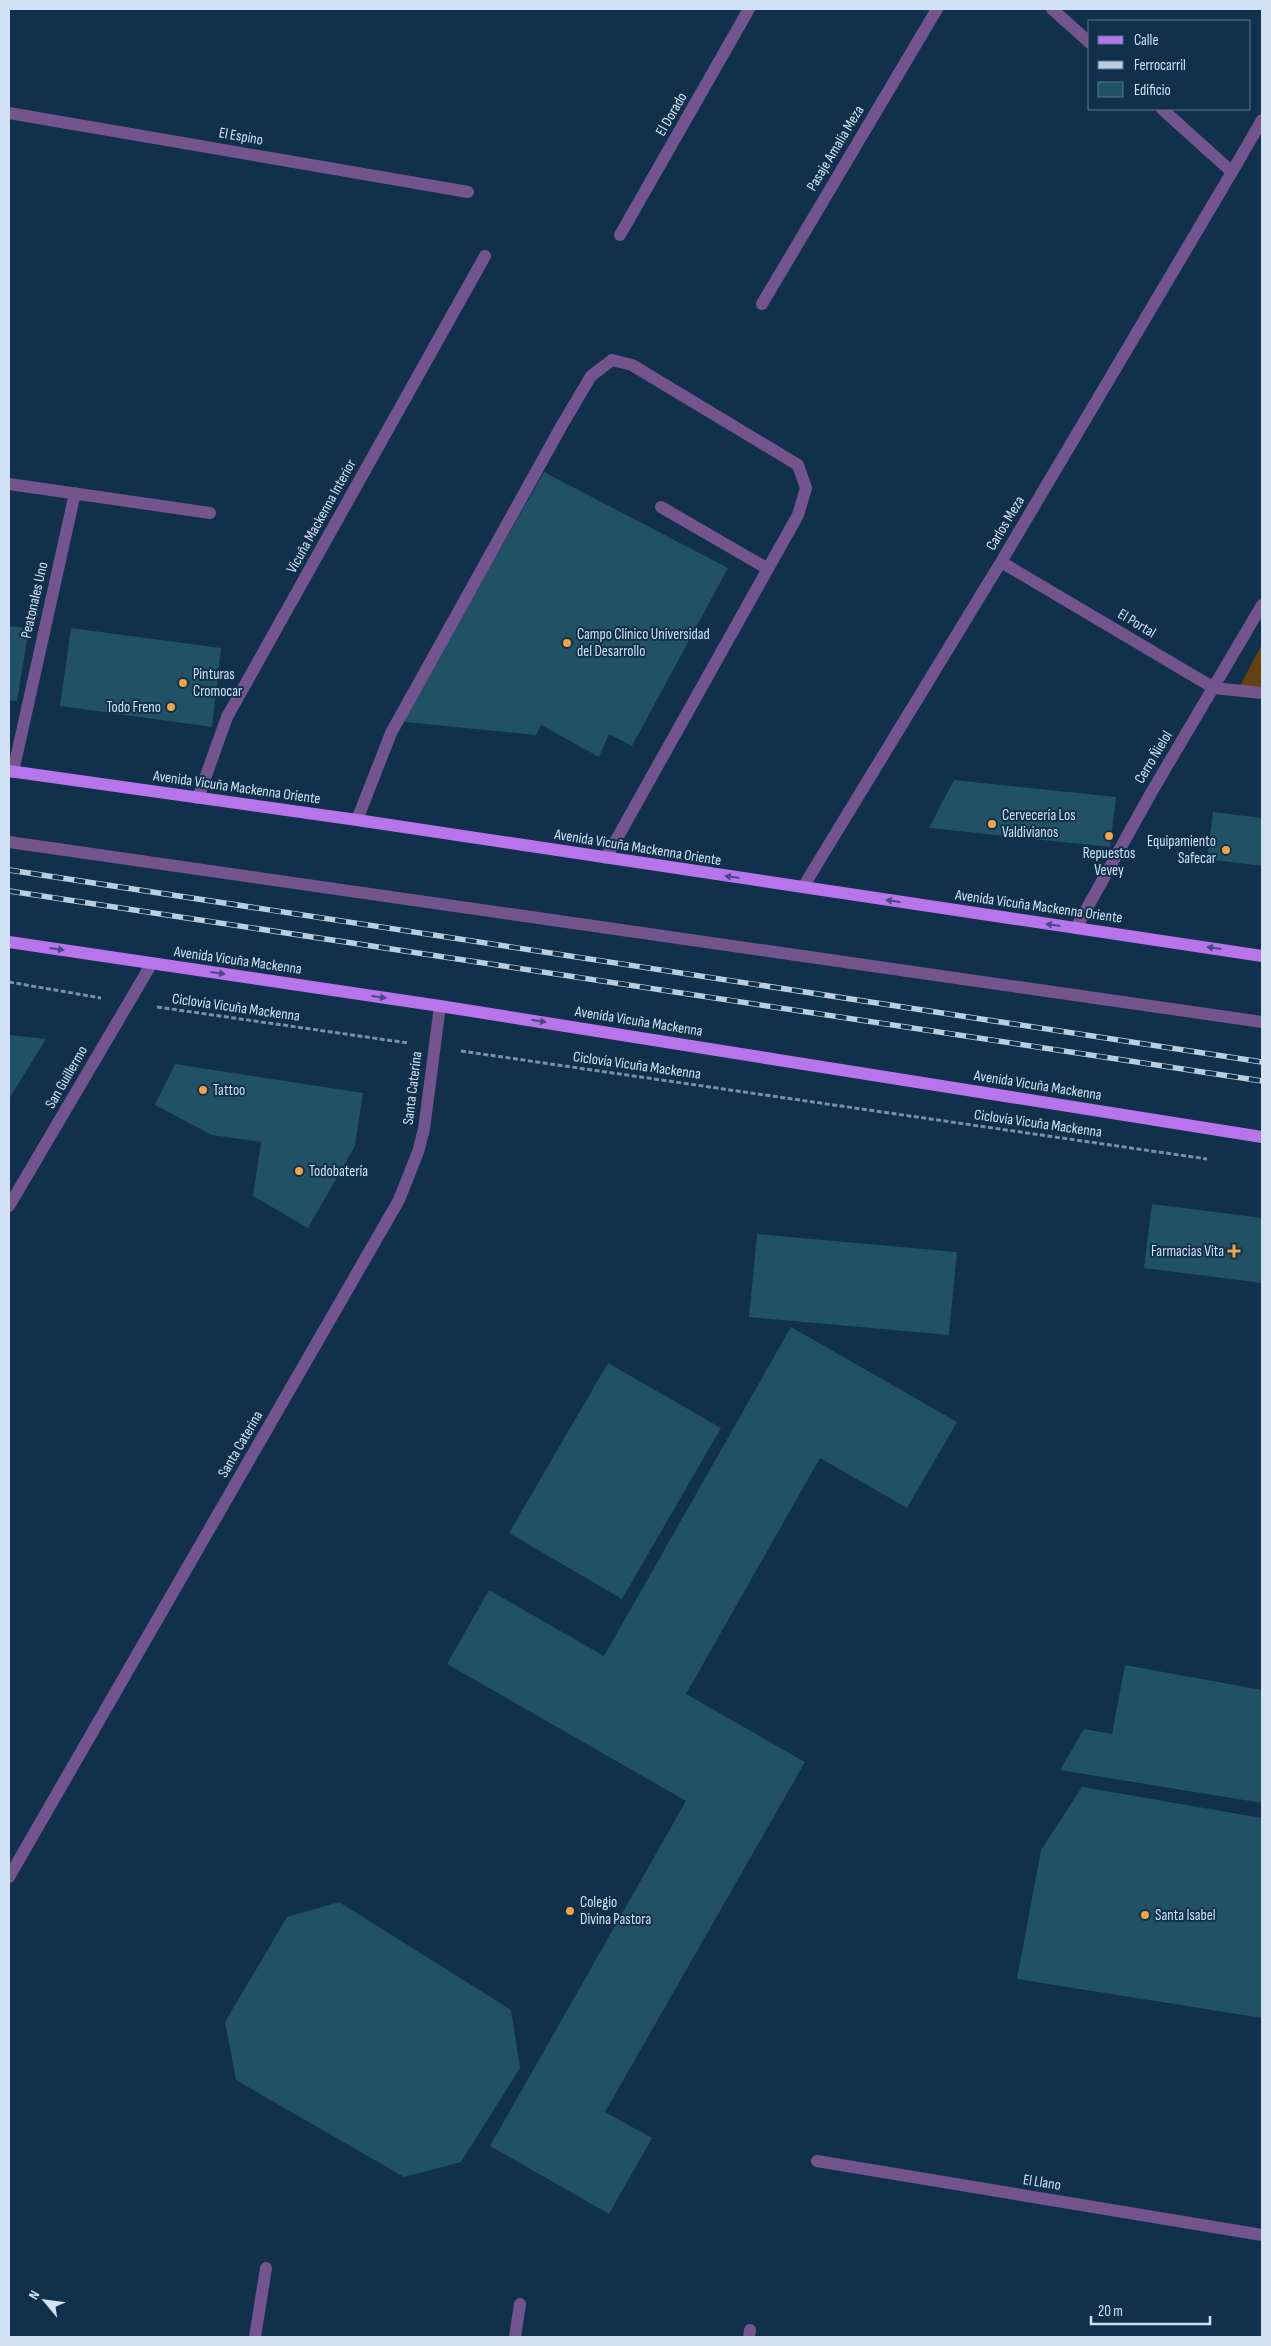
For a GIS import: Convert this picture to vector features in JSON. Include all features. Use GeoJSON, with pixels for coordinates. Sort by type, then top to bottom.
{"type":"FeatureCollection","features":[{"type":"Feature","properties":{"kind":"main road","name":"Avenida Vicuña Mackenna Oriente"},"geometry":{"type":"LineString","coordinates":[[11,772],[357,820],[1262,956]]}},
{"type":"Feature","properties":{"kind":"main road","name":"Avenida Vicuña Mackenna"},"geometry":{"type":"LineString","coordinates":[[9,942],[440,1006],[1262,1137]]}},
{"type":"Feature","properties":{"kind":"street","name":"El Dorado"},"geometry":{"type":"LineString","coordinates":[[620,235],[749,9]]}},
{"type":"Feature","properties":{"kind":"street","name":"Pasaje Amalia Meza"},"geometry":{"type":"LineString","coordinates":[[762,304],[937,9]]}},
{"type":"Feature","properties":{"kind":"street"},"geometry":{"type":"LineString","coordinates":[[1052,9],[1088,41]]}},
{"type":"Feature","properties":{"kind":"street"},"geometry":{"type":"LineString","coordinates":[[1163,110],[1232,172]]}},
{"type":"Feature","properties":{"kind":"street","name":"El Espino"},"geometry":{"type":"LineString","coordinates":[[9,113],[468,192]]}},
{"type":"Feature","properties":{"kind":"street","name":"Carlos Meza"},"geometry":{"type":"LineString","coordinates":[[802,887],[1001,562],[1262,120]]}},
{"type":"Feature","properties":{"kind":"street","name":"Vicuña Mackenna Interior"},"geometry":{"type":"LineString","coordinates":[[198,798],[227,717],[485,256]]}},
{"type":"Feature","properties":{"kind":"street"},"geometry":{"type":"LineString","coordinates":[[357,820],[390,733],[591,376],[612,360],[632,365],[798,464],[806,488],[798,515],[606,858]]}},
{"type":"Feature","properties":{"kind":"street"},"geometry":{"type":"LineString","coordinates":[[9,484],[210,513]]}},
{"type":"Feature","properties":{"kind":"street","name":"Peatonales Uno"},"geometry":{"type":"LineString","coordinates":[[11,772],[75,494]]}},
{"type":"Feature","properties":{"kind":"street"},"geometry":{"type":"LineString","coordinates":[[661,507],[768,569]]}},
{"type":"Feature","properties":{"kind":"street","name":"El Portal"},"geometry":{"type":"LineString","coordinates":[[1001,562],[1214,688],[1262,693]]}},
{"type":"Feature","properties":{"kind":"street","name":"Cerro Ñielol"},"geometry":{"type":"LineString","coordinates":[[1076,928],[1151,792],[1262,605]]}},
{"type":"Feature","properties":{"kind":"street"},"geometry":{"type":"LineString","coordinates":[[9,842],[1262,1022]]}},
{"type":"Feature","properties":{"kind":"street","name":"San Guillermo"},"geometry":{"type":"LineString","coordinates":[[9,1206],[152,963]]}},
{"type":"Feature","properties":{"kind":"street","name":"Santa Caterina"},"geometry":{"type":"LineString","coordinates":[[9,1877],[399,1200],[418,1152],[424,1129],[440,1006]]}},
{"type":"Feature","properties":{"kind":"street","name":"El Llano"},"geometry":{"type":"LineString","coordinates":[[817,2161],[1262,2235]]}},
{"type":"Feature","properties":{"kind":"street"},"geometry":{"type":"LineString","coordinates":[[255,2337],[266,2268]]}},
{"type":"Feature","properties":{"kind":"street"},"geometry":{"type":"LineString","coordinates":[[515,2337],[520,2304]]}},
{"type":"Feature","properties":{"kind":"path","name":"Ciclovía Vicuña Mackenna"},"geometry":{"type":"LineString","coordinates":[[9,982],[128,1003],[1213,1159]]}},
{"type":"Feature","properties":{"kind":"shaded area"},"geometry":{"type":"Polygon","coordinates":[[[1262,644],[1262,688],[1240,686],[1262,644]]]}},
{"type":"Feature","properties":{"kind":"building","name":"Campo Clínico Universidad del Desarrollo"},"geometry":{"type":"Polygon","coordinates":[[[544,472],[728,568],[632,746],[609,734],[599,757],[541,725],[536,735],[405,722],[405,717],[544,472]]]}},
{"type":"Feature","properties":{"kind":"building"},"geometry":{"type":"Polygon","coordinates":[[[9,626],[29,628],[17,701],[9,700],[9,626]]]}},
{"type":"Feature","properties":{"kind":"building"},"geometry":{"type":"Polygon","coordinates":[[[71,628],[221,648],[212,727],[60,706],[71,628]]]}},
{"type":"Feature","properties":{"kind":"building"},"geometry":{"type":"Polygon","coordinates":[[[954,780],[1116,797],[1110,847],[929,828],[954,780]]]}},
{"type":"Feature","properties":{"kind":"building"},"geometry":{"type":"Polygon","coordinates":[[[1213,812],[1262,818],[1262,866],[1207,859],[1213,812]]]}},
{"type":"Feature","properties":{"kind":"building"},"geometry":{"type":"Polygon","coordinates":[[[9,1035],[46,1039],[9,1099],[9,1035]]]}},
{"type":"Feature","properties":{"kind":"building","name":"Todobatería"},"geometry":{"type":"Polygon","coordinates":[[[175,1064],[363,1093],[355,1146],[308,1228],[253,1196],[261,1142],[212,1135],[155,1105],[175,1064]]]}},
{"type":"Feature","properties":{"kind":"building"},"geometry":{"type":"Polygon","coordinates":[[[1152,1204],[1262,1218],[1262,1283],[1144,1268],[1152,1204]]]}},
{"type":"Feature","properties":{"kind":"building"},"geometry":{"type":"Polygon","coordinates":[[[757,1234],[957,1252],[949,1335],[749,1317],[757,1234]]]}},
{"type":"Feature","properties":{"kind":"building"},"geometry":{"type":"Polygon","coordinates":[[[791,1327],[957,1422],[907,1508],[820,1458],[686,1694],[805,1762],[605,2112],[652,2138],[609,2214],[490,2146],[686,1801],[447,1664],[489,1590],[604,1656],[791,1327]]]}},
{"type":"Feature","properties":{"kind":"building"},"geometry":{"type":"Polygon","coordinates":[[[608,1363],[721,1428],[622,1599],[509,1533],[608,1363]]]}},
{"type":"Feature","properties":{"kind":"building"},"geometry":{"type":"Polygon","coordinates":[[[1125,1665],[1262,1690],[1262,1803],[1060,1770],[1084,1729],[1112,1734],[1125,1665]]]}},
{"type":"Feature","properties":{"kind":"building","name":"Santa Isabel"},"geometry":{"type":"Polygon","coordinates":[[[1082,1787],[1262,1818],[1262,2018],[1017,1979],[1041,1850],[1082,1787]]]}},
{"type":"Feature","properties":{"kind":"building"},"geometry":{"type":"Polygon","coordinates":[[[339,1902],[511,2010],[520,2068],[461,2162],[404,2177],[236,2080],[225,2022],[287,1917],[339,1902]]]}},
{"type":"Feature","properties":{"kind":"railway"},"geometry":{"type":"LineString","coordinates":[[9,870],[1262,1062]]}},
{"type":"Feature","properties":{"kind":"railway"},"geometry":{"type":"LineString","coordinates":[[9,891],[1262,1081]]}},
{"type":"Feature","properties":{"kind":"place","name":"Campo Clínico Universidad del Desarrollo"},"geometry":{"type":"Point","coordinates":[567,643]}},
{"type":"Feature","properties":{"kind":"place","name":"Pinturas Cromocar"},"geometry":{"type":"Point","coordinates":[183,683]}},
{"type":"Feature","properties":{"kind":"place","name":"Todo Freno"},"geometry":{"type":"Point","coordinates":[171,707]}},
{"type":"Feature","properties":{"kind":"place","name":"Cervecería Los Valdivianos"},"geometry":{"type":"Point","coordinates":[992,824]}},
{"type":"Feature","properties":{"kind":"place","name":"Repuestos Vevey"},"geometry":{"type":"Point","coordinates":[1109,836]}},
{"type":"Feature","properties":{"kind":"place","name":"Equipamiento Safecar"},"geometry":{"type":"Point","coordinates":[1226,850]}},
{"type":"Feature","properties":{"kind":"place","name":"Tattoo"},"geometry":{"type":"Point","coordinates":[203,1090]}},
{"type":"Feature","properties":{"kind":"place","name":"Todobatería"},"geometry":{"type":"Point","coordinates":[299,1171]}},
{"type":"Feature","properties":{"kind":"place","name":"Farmacias Vita"},"geometry":{"type":"Point","coordinates":[1234,1251]}},
{"type":"Feature","properties":{"kind":"place","name":"Colegio Divina Pastora"},"geometry":{"type":"Point","coordinates":[570,1911]}},
{"type":"Feature","properties":{"kind":"place","name":"Santa Isabel"},"geometry":{"type":"Point","coordinates":[1145,1915]}}]}
